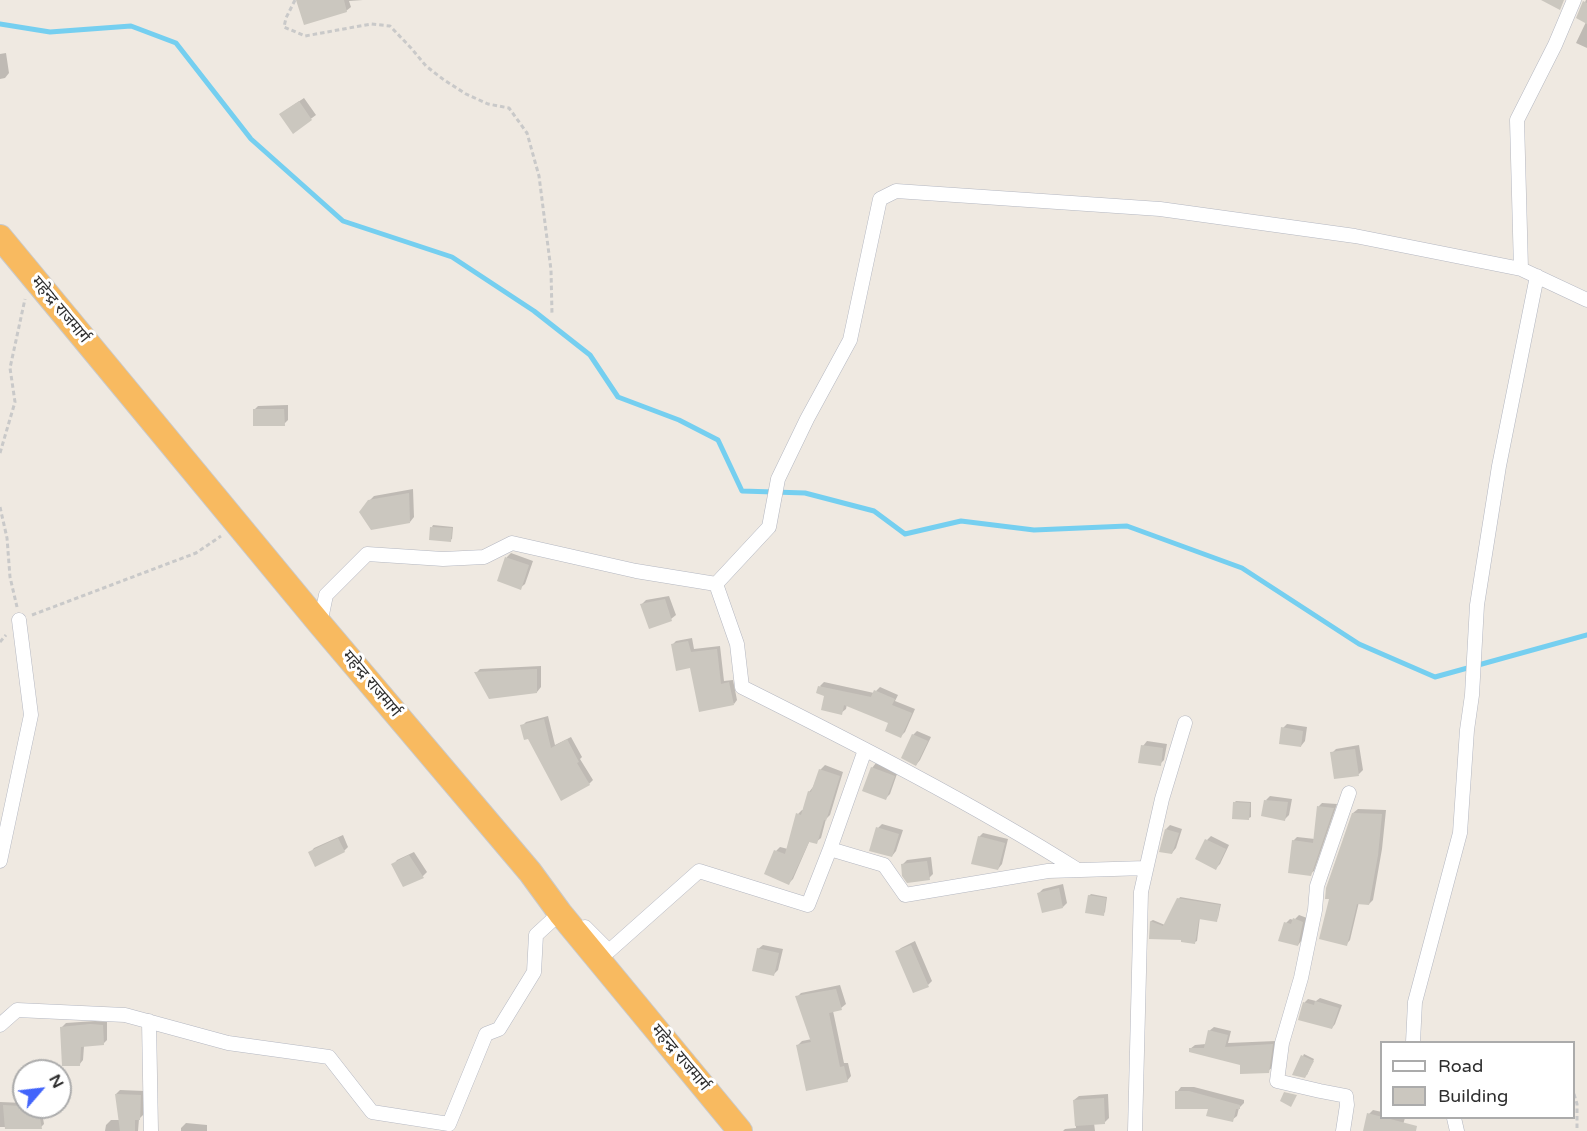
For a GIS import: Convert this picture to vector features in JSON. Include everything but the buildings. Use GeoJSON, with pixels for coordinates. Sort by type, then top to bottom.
{"type":"FeatureCollection","features":[{"type":"Feature","properties":{"kind":"highway","name":"महेन्द्र राजमार्ग"},"geometry":{"type":"LineString","coordinates":[[0,237],[320,624],[530,872],[560,913],[740,1131]]}},
{"type":"Feature","properties":{"kind":"street"},"geometry":{"type":"LineString","coordinates":[[1521,268],[1517,120],[1555,45],[1574,0]]}},
{"type":"Feature","properties":{"kind":"street"},"geometry":{"type":"LineString","coordinates":[[716,584],[769,527],[778,479],[849,340],[880,199],[896,190],[1160,209],[1355,236],[1521,268],[1587,300]]}},
{"type":"Feature","properties":{"kind":"street"},"geometry":{"type":"LineString","coordinates":[[1413,1041],[1415,1002],[1460,833],[1477,605],[1499,466],[1537,276]]}},
{"type":"Feature","properties":{"kind":"street"},"geometry":{"type":"LineString","coordinates":[[320,624],[326,595],[367,554],[443,559],[484,557],[512,543],[636,571],[716,584]]}},
{"type":"Feature","properties":{"kind":"street"},"geometry":{"type":"LineString","coordinates":[[716,584],[737,644],[742,687],[865,750],[1045,849],[1078,870]]}},
{"type":"Feature","properties":{"kind":"street"},"geometry":{"type":"LineString","coordinates":[[0,861],[31,715],[20,620]]}},
{"type":"Feature","properties":{"kind":"street"},"geometry":{"type":"LineString","coordinates":[[1136,1131],[1141,891],[1162,799],[1185,723]]}},
{"type":"Feature","properties":{"kind":"street"},"geometry":{"type":"LineString","coordinates":[[530,872],[609,951],[699,871],[808,905],[865,750]]}},
{"type":"Feature","properties":{"kind":"street"},"geometry":{"type":"LineString","coordinates":[[1343,1131],[1346,1096],[1277,1081],[1282,1043],[1301,978],[1316,910],[1317,886],[1349,793]]}},
{"type":"Feature","properties":{"kind":"street"},"geometry":{"type":"LineString","coordinates":[[830,849],[884,864],[905,895],[1048,871],[1146,868]]}},
{"type":"Feature","properties":{"kind":"street"},"geometry":{"type":"LineString","coordinates":[[0,1024],[17,1010],[125,1015],[228,1043],[329,1057],[372,1112],[449,1124],[486,1034],[499,1029],[534,972],[536,935],[560,913]]}},
{"type":"Feature","properties":{"kind":"street"},"geometry":{"type":"LineString","coordinates":[[149,1021],[151,1131]]}},
{"type":"Feature","properties":{"kind":"path"},"geometry":{"type":"LineString","coordinates":[[295,0],[284,27],[306,36],[371,24],[390,26],[426,66],[444,80],[488,104],[509,108],[527,133],[539,176],[551,270],[552,314]]}},
{"type":"Feature","properties":{"kind":"path"},"geometry":{"type":"LineString","coordinates":[[0,453],[15,402],[10,368],[30,274]]}},
{"type":"Feature","properties":{"kind":"path"},"geometry":{"type":"LineString","coordinates":[[0,507],[7,538],[10,577],[20,620]]}},
{"type":"Feature","properties":{"kind":"path"},"geometry":{"type":"LineString","coordinates":[[0,642],[20,620],[196,553],[238,524]]}},
{"type":"Feature","properties":{"kind":"path"},"geometry":{"type":"LineString","coordinates":[[1575,1097],[1577,1131]]}},
{"type":"Feature","properties":{"kind":"waterway"},"geometry":{"type":"LineString","coordinates":[[0,24],[50,32],[131,26],[176,43],[251,139],[343,221],[452,257],[534,311],[590,355],[618,397],[679,420],[718,440],[742,491],[805,493],[874,511],[905,534],[961,521],[1034,530],[1127,526],[1242,568],[1359,644],[1435,677],[1587,635]]}}]}
